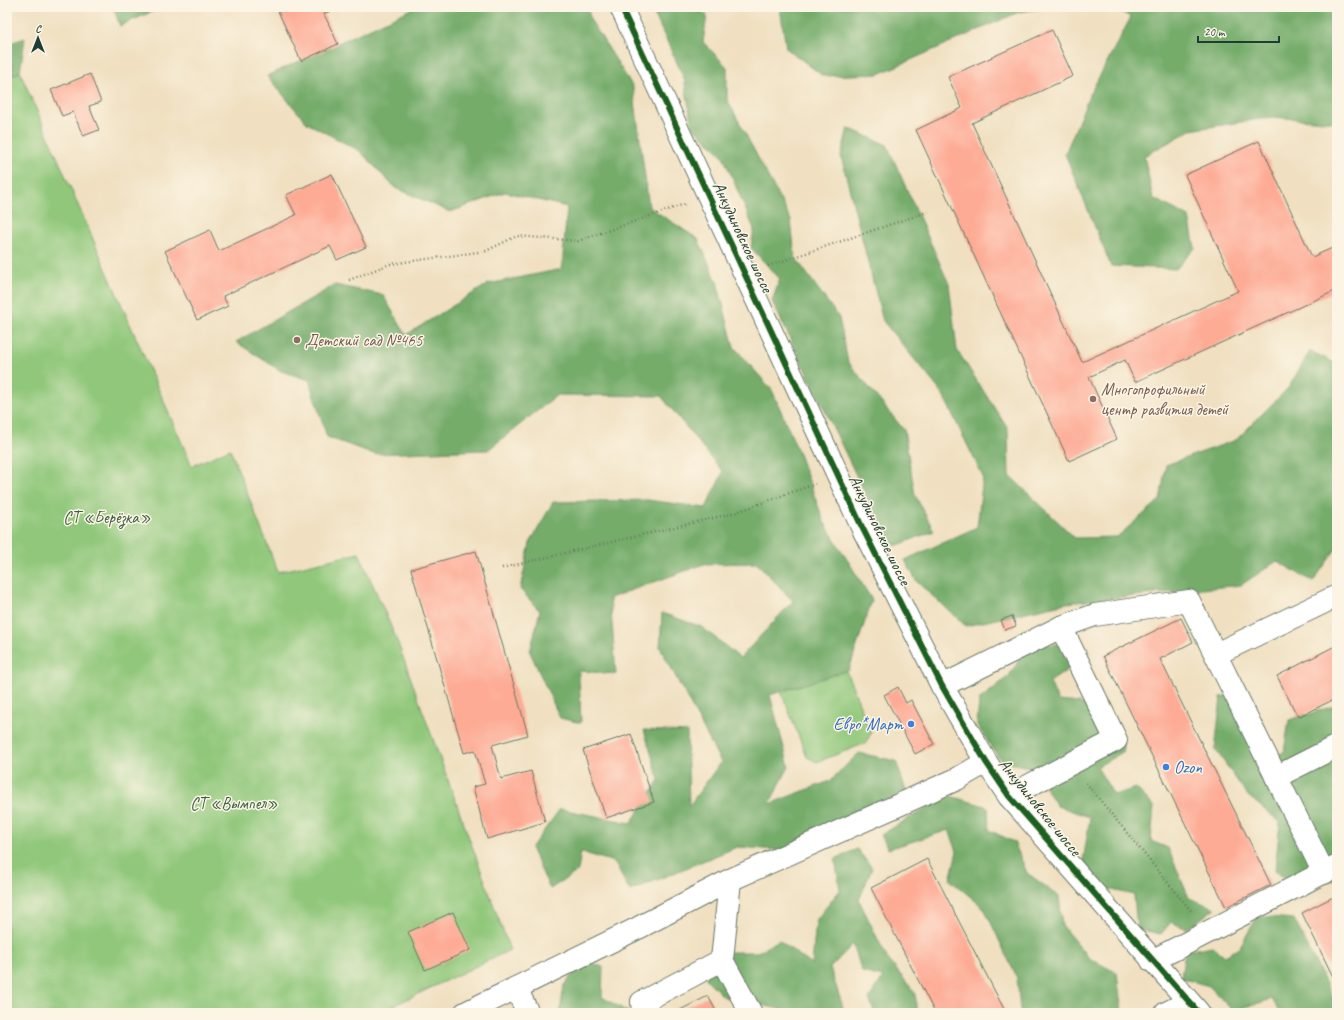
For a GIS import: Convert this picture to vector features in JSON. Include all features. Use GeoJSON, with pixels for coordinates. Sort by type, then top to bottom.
{"type":"FeatureCollection","features":[{"type":"Feature","properties":{"kind":"street","name":"Анкудиновское шоссе"},"geometry":{"type":"LineString","coordinates":[[621,7],[862,527],[942,686],[986,762],[1009,796],[1194,1008]]}},
{"type":"Feature","properties":{"kind":"street"},"geometry":{"type":"LineString","coordinates":[[1216,654],[1337,596]]}},
{"type":"Feature","properties":{"kind":"street"},"geometry":{"type":"LineString","coordinates":[[942,686],[1060,627],[1095,615],[1189,601],[1276,777],[1330,869],[1152,961]]}},
{"type":"Feature","properties":{"kind":"street"},"geometry":{"type":"LineString","coordinates":[[1009,796],[1116,740],[1060,627]]}},
{"type":"Feature","properties":{"kind":"street"},"geometry":{"type":"LineString","coordinates":[[1276,777],[1337,746]]}},
{"type":"Feature","properties":{"kind":"street"},"geometry":{"type":"LineString","coordinates":[[465,1013],[638,928],[730,880],[957,779],[986,762]]}},
{"type":"Feature","properties":{"kind":"street"},"geometry":{"type":"LineString","coordinates":[[730,880],[722,960],[751,1013]]}},
{"type":"Feature","properties":{"kind":"street"},"geometry":{"type":"LineString","coordinates":[[643,1013],[642,1002],[722,960]]}},
{"type":"Feature","properties":{"kind":"street"},"geometry":{"type":"LineString","coordinates":[[516,988],[528,1013]]}},
{"type":"Feature","properties":{"kind":"street"},"geometry":{"type":"LineString","coordinates":[[1166,1013],[1194,1008]]}},
{"type":"Feature","properties":{"kind":"path"},"geometry":{"type":"LineString","coordinates":[[349,280],[390,264],[486,251],[517,236],[578,241],[690,202]]}},
{"type":"Feature","properties":{"kind":"path"},"geometry":{"type":"LineString","coordinates":[[745,274],[930,211]]}},
{"type":"Feature","properties":{"kind":"path"},"geometry":{"type":"LineString","coordinates":[[502,568],[734,513],[838,476]]}},
{"type":"Feature","properties":{"kind":"path"},"geometry":{"type":"LineString","coordinates":[[1070,764],[1209,932]]}},
{"type":"Feature","properties":{"kind":"green space"},"geometry":{"type":"Polygon","coordinates":[[[113,7],[162,7],[120,26],[113,7]]]}},
{"type":"Feature","properties":{"kind":"green space"},"geometry":{"type":"Polygon","coordinates":[[[416,7],[588,7],[590,19],[633,87],[649,207],[698,239],[717,282],[734,347],[772,390],[798,451],[824,522],[872,600],[849,670],[770,695],[789,767],[769,804],[830,781],[859,753],[896,761],[906,791],[791,851],[737,847],[630,891],[614,862],[581,852],[578,871],[550,889],[531,848],[560,809],[631,823],[659,780],[644,730],[687,732],[689,806],[721,762],[660,647],[662,613],[702,627],[740,658],[793,601],[757,563],[704,564],[610,598],[616,674],[579,671],[581,723],[560,718],[530,652],[540,611],[520,589],[530,543],[553,502],[648,500],[706,508],[723,472],[661,396],[557,395],[488,450],[374,454],[327,437],[309,380],[281,371],[236,342],[335,285],[383,295],[406,335],[488,284],[562,269],[567,207],[505,192],[450,212],[394,187],[360,151],[307,123],[267,76],[416,7]]]}},
{"type":"Feature","properties":{"kind":"green space"},"geometry":{"type":"Polygon","coordinates":[[[651,7],[695,7],[707,15],[703,42],[727,67],[727,99],[791,220],[795,257],[839,318],[848,362],[904,430],[915,495],[934,531],[895,546],[873,510],[772,301],[780,279],[751,248],[754,229],[723,156],[692,126],[684,78],[651,7]]]}},
{"type":"Feature","properties":{"kind":"green space"},"geometry":{"type":"Polygon","coordinates":[[[780,7],[1053,7],[1019,12],[879,74],[823,76],[786,48],[780,7]]]}},
{"type":"Feature","properties":{"kind":"green space"},"geometry":{"type":"Polygon","coordinates":[[[1111,7],[1337,7],[1337,122],[1272,117],[1191,130],[1144,156],[1153,198],[1189,217],[1195,248],[1176,269],[1111,266],[1065,154],[1089,96],[1131,17],[1111,7]]]}},
{"type":"Feature","properties":{"kind":"green space"},"geometry":{"type":"Polygon","coordinates":[[[25,38],[20,72],[7,78],[7,44],[25,38]]]}},
{"type":"Feature","properties":{"kind":"green space","name":"СТ «Вымпел»"},"geometry":{"type":"Polygon","coordinates":[[[20,72],[192,466],[230,449],[278,572],[359,553],[396,638],[510,950],[378,1013],[7,1013],[7,78],[20,72]]]}},
{"type":"Feature","properties":{"kind":"green space"},"geometry":{"type":"Polygon","coordinates":[[[848,128],[887,145],[949,284],[957,350],[1008,429],[1009,475],[1075,538],[1117,537],[1160,500],[1166,465],[1236,440],[1289,387],[1310,351],[1337,364],[1337,550],[1335,550],[1313,582],[1277,561],[1241,585],[1066,603],[966,626],[917,582],[905,560],[977,527],[983,477],[942,393],[883,321],[841,156],[848,128]]]}},
{"type":"Feature","properties":{"kind":"green space"},"geometry":{"type":"Polygon","coordinates":[[[831,633],[871,733],[866,743],[817,762],[807,757],[768,659],[831,633]]]}},
{"type":"Feature","properties":{"kind":"green space"},"geometry":{"type":"Polygon","coordinates":[[[1060,644],[1070,668],[1050,682],[1058,701],[1080,703],[1118,726],[1124,751],[1097,767],[1114,795],[1136,788],[1154,806],[1151,841],[1168,848],[1189,898],[1215,908],[1187,929],[1171,922],[1161,934],[1137,929],[1134,895],[1103,888],[1083,862],[1090,817],[1057,806],[1033,768],[1001,761],[977,725],[979,700],[1009,676],[1024,652],[1043,645],[1060,644]]]}},
{"type":"Feature","properties":{"kind":"green space"},"geometry":{"type":"Polygon","coordinates":[[[1242,691],[1266,731],[1262,761],[1284,752],[1289,720],[1337,705],[1337,880],[1291,885],[1275,870],[1280,822],[1248,796],[1215,749],[1221,697],[1242,691]]]}},
{"type":"Feature","properties":{"kind":"green space"},"geometry":{"type":"Polygon","coordinates":[[[947,795],[988,807],[989,830],[1014,842],[1027,873],[1059,896],[1062,926],[1089,958],[1117,973],[1122,1013],[1023,1013],[1020,1011],[1017,978],[984,908],[950,880],[957,851],[949,830],[888,849],[881,835],[947,795]]]}},
{"type":"Feature","properties":{"kind":"green space"},"geometry":{"type":"Polygon","coordinates":[[[857,849],[872,868],[859,900],[887,958],[915,993],[918,1013],[875,1013],[869,999],[883,977],[862,972],[853,944],[830,968],[845,1013],[787,1013],[784,1010],[724,997],[706,979],[710,952],[758,952],[779,940],[812,965],[816,920],[840,890],[835,859],[857,849]]]}},
{"type":"Feature","properties":{"kind":"green space"},"geometry":{"type":"Polygon","coordinates":[[[1258,916],[1294,919],[1337,1006],[1337,1013],[1280,1013],[1272,999],[1233,1011],[1209,986],[1181,978],[1185,951],[1212,946],[1225,956],[1239,948],[1258,916]]]}},
{"type":"Feature","properties":{"kind":"green space"},"geometry":{"type":"Polygon","coordinates":[[[584,960],[603,967],[602,997],[630,1013],[560,1013],[564,985],[584,960]]]}},
{"type":"Feature","properties":{"kind":"building"},"geometry":{"type":"Polygon","coordinates":[[[276,7],[339,7],[324,14],[338,44],[301,61],[276,7]]]}},
{"type":"Feature","properties":{"kind":"building"},"geometry":{"type":"Polygon","coordinates":[[[1052,30],[1073,76],[972,123],[1082,362],[1238,291],[1185,175],[1259,141],[1312,257],[1337,246],[1337,290],[1135,382],[1125,360],[1089,377],[1117,439],[1069,461],[916,130],[962,108],[948,77],[1052,30]]]}},
{"type":"Feature","properties":{"kind":"building"},"geometry":{"type":"Polygon","coordinates":[[[90,74],[101,102],[89,106],[99,130],[83,136],[73,112],[62,116],[51,90],[90,74]]]}},
{"type":"Feature","properties":{"kind":"building"},"geometry":{"type":"Polygon","coordinates":[[[332,174],[366,247],[337,260],[330,246],[223,296],[228,306],[197,320],[165,251],[210,230],[219,251],[296,215],[286,195],[332,174]]]}},
{"type":"Feature","properties":{"kind":"building"},"geometry":{"type":"Polygon","coordinates":[[[476,551],[528,735],[492,745],[501,779],[531,771],[545,822],[487,839],[473,787],[485,784],[475,750],[464,753],[411,569],[476,551]]]}},
{"type":"Feature","properties":{"kind":"building"},"geometry":{"type":"Polygon","coordinates":[[[1012,616],[1016,626],[1005,630],[1001,620],[1012,616]]]}},
{"type":"Feature","properties":{"kind":"building"},"geometry":{"type":"Polygon","coordinates":[[[1181,618],[1193,642],[1160,659],[1271,885],[1226,907],[1103,656],[1181,618]]]}},
{"type":"Feature","properties":{"kind":"building"},"geometry":{"type":"Polygon","coordinates":[[[1337,645],[1337,698],[1298,717],[1277,676],[1337,645]]]}},
{"type":"Feature","properties":{"kind":"building","name":"Евро*Март"},"geometry":{"type":"Polygon","coordinates":[[[898,687],[906,703],[911,700],[934,744],[915,754],[884,695],[898,687]]]}},
{"type":"Feature","properties":{"kind":"building"},"geometry":{"type":"Polygon","coordinates":[[[631,734],[654,802],[606,818],[583,750],[631,734]]]}},
{"type":"Feature","properties":{"kind":"building"},"geometry":{"type":"Polygon","coordinates":[[[927,859],[1006,1013],[935,1013],[871,888],[927,859]]]}},
{"type":"Feature","properties":{"kind":"building"},"geometry":{"type":"Polygon","coordinates":[[[1337,895],[1337,985],[1302,913],[1337,895]]]}},
{"type":"Feature","properties":{"kind":"building"},"geometry":{"type":"Polygon","coordinates":[[[453,912],[470,950],[425,970],[408,932],[453,912]]]}},
{"type":"Feature","properties":{"kind":"building"},"geometry":{"type":"Polygon","coordinates":[[[708,996],[717,1013],[674,1013],[708,996]]]}},
{"type":"Feature","properties":{"kind":"cycle path"},"geometry":{"type":"LineString","coordinates":[[621,7],[862,527],[942,686],[986,762],[1009,796],[1199,1013]]}},
{"type":"Feature","properties":{"kind":"place","name":"Детский сад №465"},"geometry":{"type":"Point","coordinates":[297,340]}},
{"type":"Feature","properties":{"kind":"place","name":"Многопрофильный центр развития детей"},"geometry":{"type":"Point","coordinates":[1093,399]}},
{"type":"Feature","properties":{"kind":"place","name":"Евро*Март"},"geometry":{"type":"Point","coordinates":[911,724]}},
{"type":"Feature","properties":{"kind":"place","name":"Ozon"},"geometry":{"type":"Point","coordinates":[1166,767]}},
{"type":"Feature","properties":{"kind":"park label","name":"СТ «Берёзка»"},"geometry":{"type":"Point","coordinates":[107,517]}}]}
